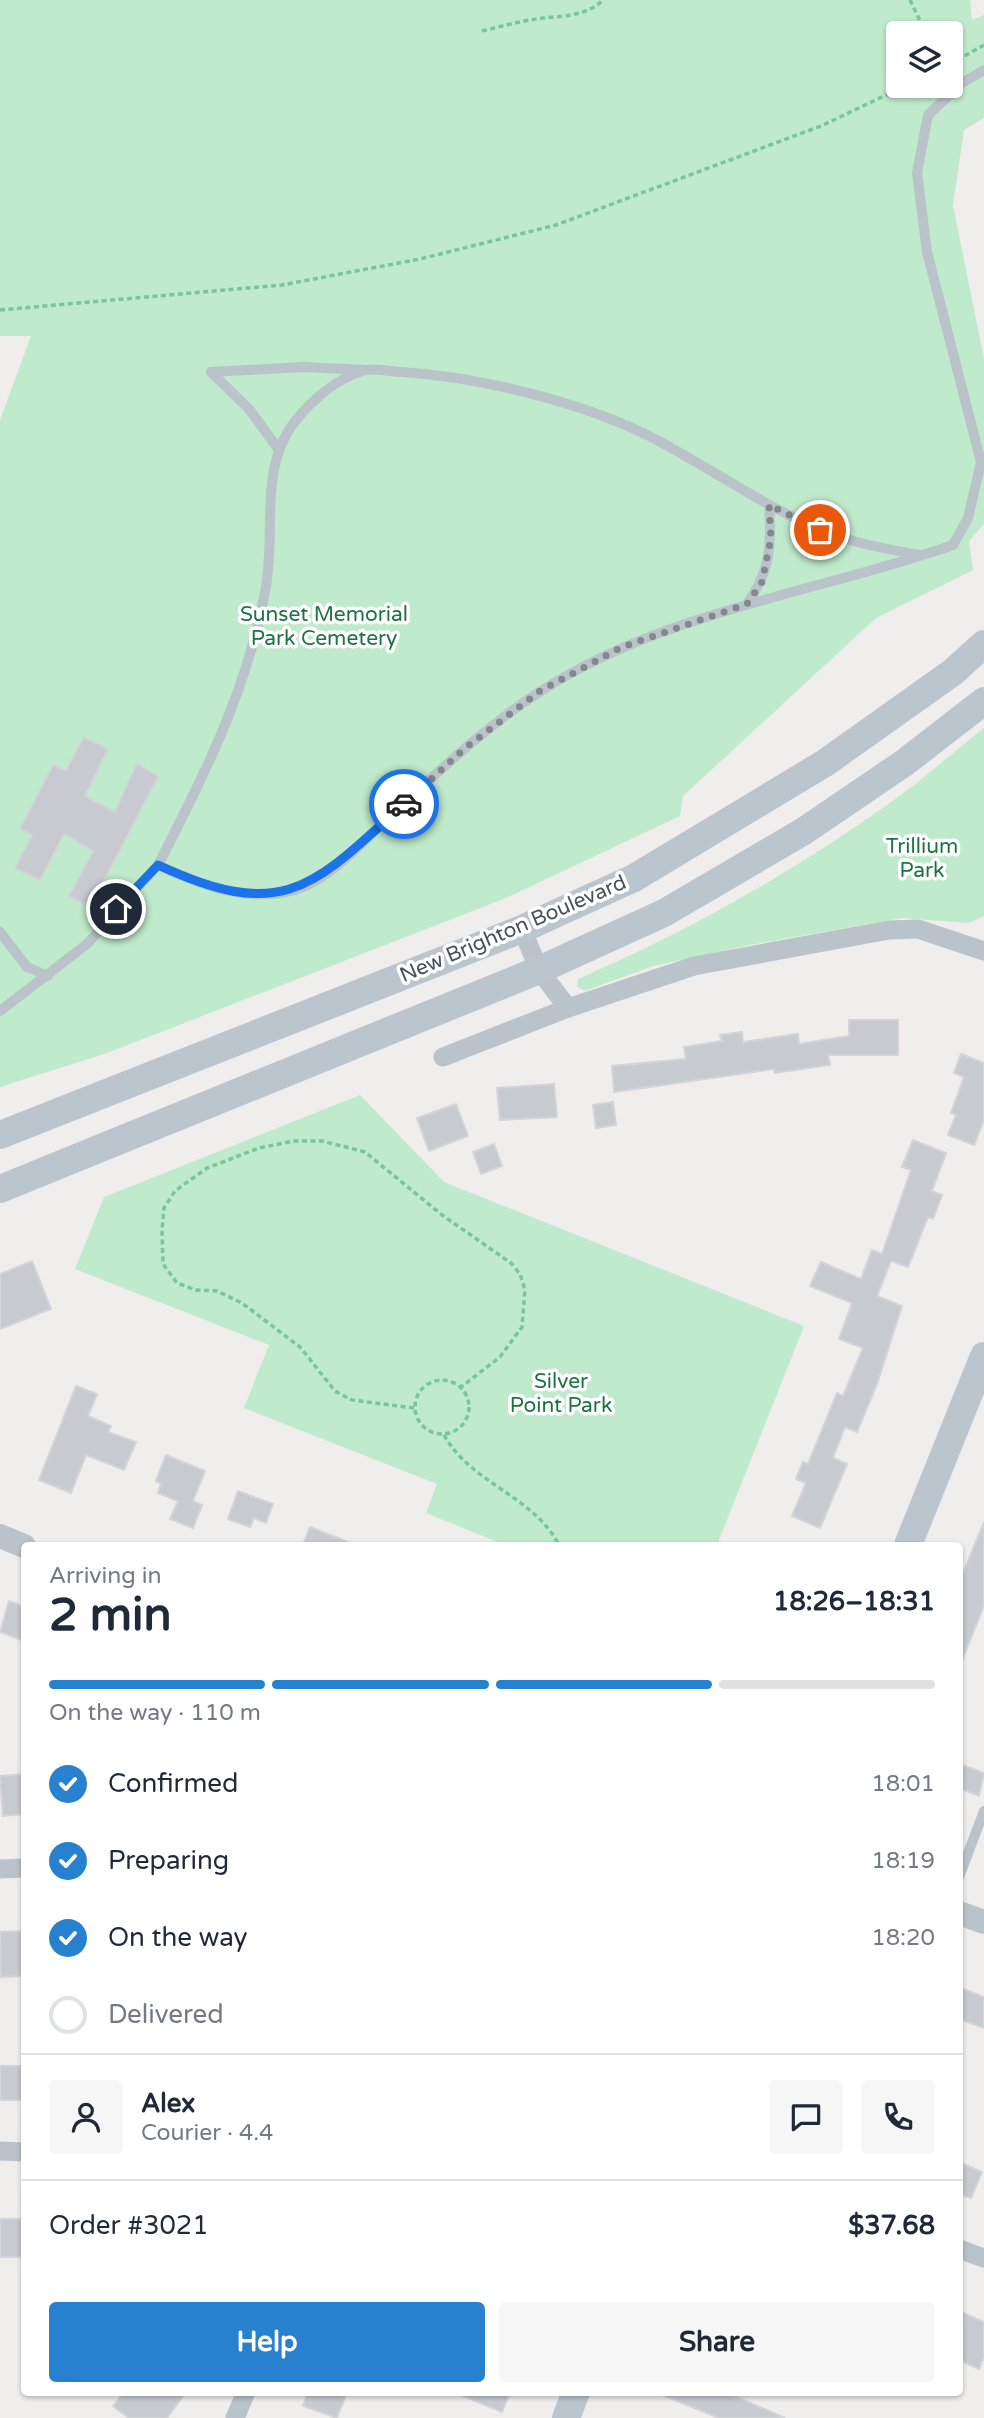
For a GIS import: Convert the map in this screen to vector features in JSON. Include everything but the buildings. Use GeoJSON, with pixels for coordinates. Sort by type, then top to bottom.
{"type":"FeatureCollection","features":[{"type":"Feature","properties":{"kind":"main road","name":"New Brighton Boulevard"},"geometry":{"type":"LineString","coordinates":[[0,1135],[522,929],[634,878],[771,797],[953,672],[984,644]]}},
{"type":"Feature","properties":{"kind":"main road"},"geometry":{"type":"LineString","coordinates":[[0,1189],[539,970],[664,913],[748,866],[855,797],[984,701]]}},
{"type":"Feature","properties":{"kind":"main road"},"geometry":{"type":"LineString","coordinates":[[0,1124],[68,1107]]}},
{"type":"Feature","properties":{"kind":"main road"},"geometry":{"type":"LineString","coordinates":[[909,1542],[984,1356]]}},
{"type":"Feature","properties":{"kind":"main road"},"geometry":{"type":"LineString","coordinates":[[566,2418],[574,2396]]}},
{"type":"Feature","properties":{"kind":"street"},"geometry":{"type":"LineString","coordinates":[[522,929],[539,970],[568,1008]]}},
{"type":"Feature","properties":{"kind":"street"},"geometry":{"type":"LineString","coordinates":[[443,1057],[568,1008],[694,966],[889,930],[918,929],[984,951]]}},
{"type":"Feature","properties":{"kind":"street"},"geometry":{"type":"LineString","coordinates":[[0,1536],[21,1545]]}},
{"type":"Feature","properties":{"kind":"street"},"geometry":{"type":"LineString","coordinates":[[0,1869],[21,1868]]}},
{"type":"Feature","properties":{"kind":"street"},"geometry":{"type":"LineString","coordinates":[[963,1914],[984,1922]]}},
{"type":"Feature","properties":{"kind":"street"},"geometry":{"type":"LineString","coordinates":[[0,2151],[21,2152]]}},
{"type":"Feature","properties":{"kind":"street"},"geometry":{"type":"LineString","coordinates":[[963,2250],[984,2258]]}},
{"type":"Feature","properties":{"kind":"street"},"geometry":{"type":"LineString","coordinates":[[235,2418],[244,2396]]}},
{"type":"Feature","properties":{"kind":"lane"},"geometry":{"type":"LineString","coordinates":[[158,865],[190,880],[241,895],[296,890],[339,864],[464,749],[540,691],[622,647],[747,604],[887,568],[953,545],[968,518],[981,462],[927,252],[917,173],[928,116],[962,83],[984,70]]}},
{"type":"Feature","properties":{"kind":"lane"},"geometry":{"type":"LineString","coordinates":[[279,450],[249,409],[211,372],[304,367],[441,375],[540,396],[644,434],[769,505],[820,530],[877,548],[924,555]]}},
{"type":"Feature","properties":{"kind":"lane"},"geometry":{"type":"LineString","coordinates":[[0,1011],[87,944],[158,865],[221,738],[252,657],[267,583],[273,488],[279,450],[294,419],[327,390],[367,370]]}},
{"type":"Feature","properties":{"kind":"lane"},"geometry":{"type":"LineString","coordinates":[[747,604],[762,582],[771,538],[769,505]]}},
{"type":"Feature","properties":{"kind":"lane"},"geometry":{"type":"LineString","coordinates":[[0,932],[27,967],[48,976]]}},
{"type":"Feature","properties":{"kind":"lane"},"geometry":{"type":"LineString","coordinates":[[963,1866],[984,1811]]}},
{"type":"Feature","properties":{"kind":"path"},"geometry":{"type":"LineString","coordinates":[[482,31],[532,19],[579,14],[593,9],[603,0]]}},
{"type":"Feature","properties":{"kind":"path"},"geometry":{"type":"LineString","coordinates":[[909,0],[920,21]]}},
{"type":"Feature","properties":{"kind":"path"},"geometry":{"type":"LineString","coordinates":[[963,56],[984,44]]}},
{"type":"Feature","properties":{"kind":"path"},"geometry":{"type":"LineString","coordinates":[[0,310],[282,285],[420,260],[556,225],[821,126],[886,95]]}},
{"type":"Feature","properties":{"kind":"path"},"geometry":{"type":"LineString","coordinates":[[414,1408],[367,1404],[335,1391],[300,1347],[251,1310],[217,1292],[196,1290],[177,1283],[163,1264],[164,1208],[174,1191],[207,1168],[259,1148],[294,1141],[322,1141],[365,1152],[442,1215],[511,1263],[520,1274],[525,1290],[522,1327],[500,1357],[461,1387]]}},
{"type":"Feature","properties":{"kind":"path"},"geometry":{"type":"LineString","coordinates":[[444,1435],[454,1432],[465,1423],[467,1416],[468,1396],[461,1387],[448,1380],[427,1384],[416,1395],[414,1408],[423,1427],[444,1435],[452,1448],[474,1471],[530,1508],[557,1542]]}},
{"type":"Feature","properties":{"kind":"green space","name":"Sunset Memorial Park Cemetery"},"geometry":{"type":"Polygon","coordinates":[[[0,0],[970,0],[972,20],[984,15],[984,118],[964,130],[953,205],[984,359],[984,524],[969,541],[973,570],[876,618],[683,796],[680,816],[506,898],[107,1053],[0,1087],[0,420],[31,336],[0,336],[0,0]]]}},
{"type":"Feature","properties":{"kind":"green space","name":"Trillium Park"},"geometry":{"type":"Polygon","coordinates":[[[984,728],[984,916],[969,923],[902,918],[750,945],[653,966],[585,991],[577,987],[578,979],[697,922],[811,856],[897,798],[984,728]]]}},
{"type":"Feature","properties":{"kind":"green space","name":"Silver Point Park"},"geometry":{"type":"Polygon","coordinates":[[[360,1095],[444,1182],[804,1326],[718,1542],[498,1542],[426,1513],[437,1484],[244,1408],[269,1345],[75,1269],[104,1197],[360,1095]]]}},
{"type":"Feature","properties":{"kind":"way so far"},"geometry":{"type":"LineString","coordinates":[[404,804],[464,749],[540,691],[622,647],[747,604],[762,582],[771,538],[769,505],[820,530]]}},
{"type":"Feature","properties":{"kind":"route"},"geometry":{"type":"LineString","coordinates":[[116,909],[158,865],[190,880],[241,895],[296,890],[339,864],[404,804]]}}]}
